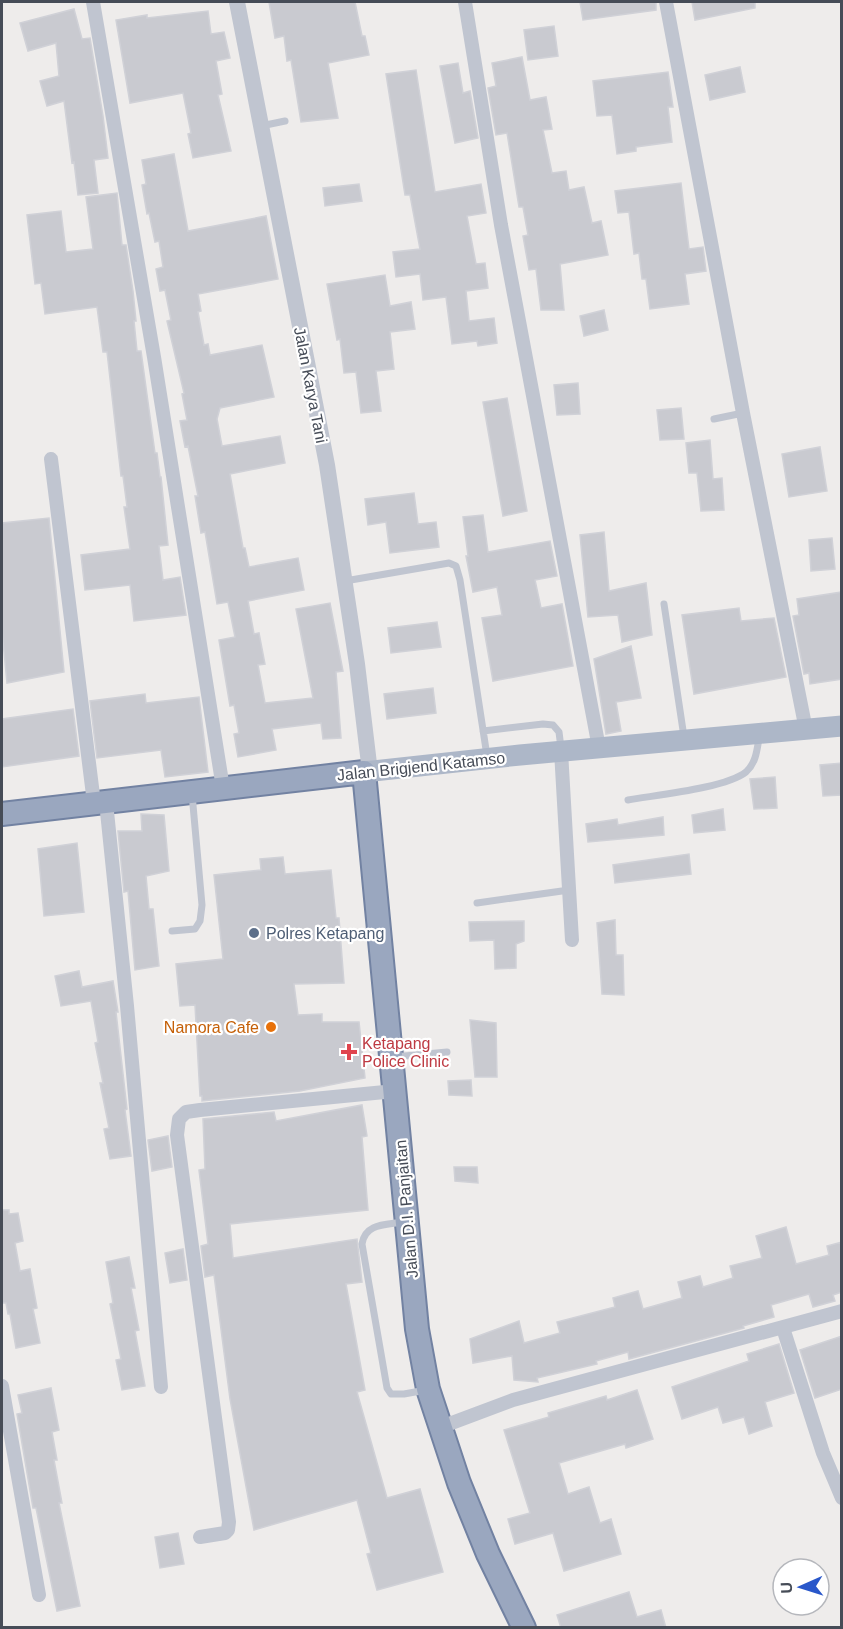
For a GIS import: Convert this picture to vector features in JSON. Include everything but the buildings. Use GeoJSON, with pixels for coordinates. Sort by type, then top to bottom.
{"type":"FeatureCollection","features":[{"type":"Feature","properties":{"kind":"highway","name":"Jalan Brigjend Katamso"},"geometry":{"type":"LineString","coordinates":[[2,814],[367,772]]}},
{"type":"Feature","properties":{"kind":"highway","name":"Jalan D.I. Panjaitan"},"geometry":{"type":"LineString","coordinates":[[367,772],[417,1329],[428,1389],[459,1484],[488,1554],[522,1624]]}},
{"type":"Feature","properties":{"kind":"main road","name":"Jalan Brigjend Katamso"},"geometry":{"type":"LineString","coordinates":[[367,772],[487,758],[842,726]]}},
{"type":"Feature","properties":{"kind":"street"},"geometry":{"type":"LineString","coordinates":[[93,2],[156,369],[223,788]]}},
{"type":"Feature","properties":{"kind":"street","name":"Jalan Karya Tani"},"geometry":{"type":"LineString","coordinates":[[237,2],[327,465],[345,581],[367,772]]}},
{"type":"Feature","properties":{"kind":"street"},"geometry":{"type":"LineString","coordinates":[[465,2],[501,225],[599,748]]}},
{"type":"Feature","properties":{"kind":"street"},"geometry":{"type":"LineString","coordinates":[[666,2],[743,413],[806,729]]}},
{"type":"Feature","properties":{"kind":"street"},"geometry":{"type":"LineString","coordinates":[[51,459],[127,1006],[161,1387]]}},
{"type":"Feature","properties":{"kind":"street"},"geometry":{"type":"LineString","coordinates":[[561,751],[572,940]]}},
{"type":"Feature","properties":{"kind":"street"},"geometry":{"type":"LineString","coordinates":[[200,1537],[225,1533],[229,1522],[177,1135],[179,1119],[186,1112],[200,1110],[394,1091]]}},
{"type":"Feature","properties":{"kind":"street"},"geometry":{"type":"LineString","coordinates":[[441,1427],[513,1400],[842,1311]]}},
{"type":"Feature","properties":{"kind":"street"},"geometry":{"type":"LineString","coordinates":[[783,1328],[823,1453],[842,1498]]}},
{"type":"Feature","properties":{"kind":"street"},"geometry":{"type":"LineString","coordinates":[[2,1386],[39,1595]]}},
{"type":"Feature","properties":{"kind":"lane"},"geometry":{"type":"LineString","coordinates":[[261,126],[285,121]]}},
{"type":"Feature","properties":{"kind":"lane"},"geometry":{"type":"LineString","coordinates":[[714,419],[743,413]]}},
{"type":"Feature","properties":{"kind":"lane"},"geometry":{"type":"LineString","coordinates":[[345,581],[449,563],[456,566],[487,758]]}},
{"type":"Feature","properties":{"kind":"lane"},"geometry":{"type":"LineString","coordinates":[[664,604],[684,740]]}},
{"type":"Feature","properties":{"kind":"lane"},"geometry":{"type":"LineString","coordinates":[[483,731],[543,724],[553,725],[559,732],[561,751]]}},
{"type":"Feature","properties":{"kind":"lane"},"geometry":{"type":"LineString","coordinates":[[628,800],[726,782],[746,772],[754,762],[760,734]]}},
{"type":"Feature","properties":{"kind":"lane"},"geometry":{"type":"LineString","coordinates":[[172,931],[195,929],[200,921],[202,905],[192,792]]}},
{"type":"Feature","properties":{"kind":"lane"},"geometry":{"type":"LineString","coordinates":[[477,903],[569,890]]}},
{"type":"Feature","properties":{"kind":"lane"},"geometry":{"type":"LineString","coordinates":[[391,1057],[447,1052]]}},
{"type":"Feature","properties":{"kind":"lane"},"geometry":{"type":"LineString","coordinates":[[407,1222],[370,1228],[363,1234],[362,1244],[387,1388],[391,1394],[428,1389]]}},
{"type":"Feature","properties":{"kind":"place","name":"Polres Ketapang"},"geometry":{"type":"Point","coordinates":[254,933]}},
{"type":"Feature","properties":{"kind":"place","name":"Namora Cafe"},"geometry":{"type":"Point","coordinates":[271,1027]}},
{"type":"Feature","properties":{"kind":"place","name":"Ketapang Police Clinic"},"geometry":{"type":"Point","coordinates":[349,1052]}}]}
